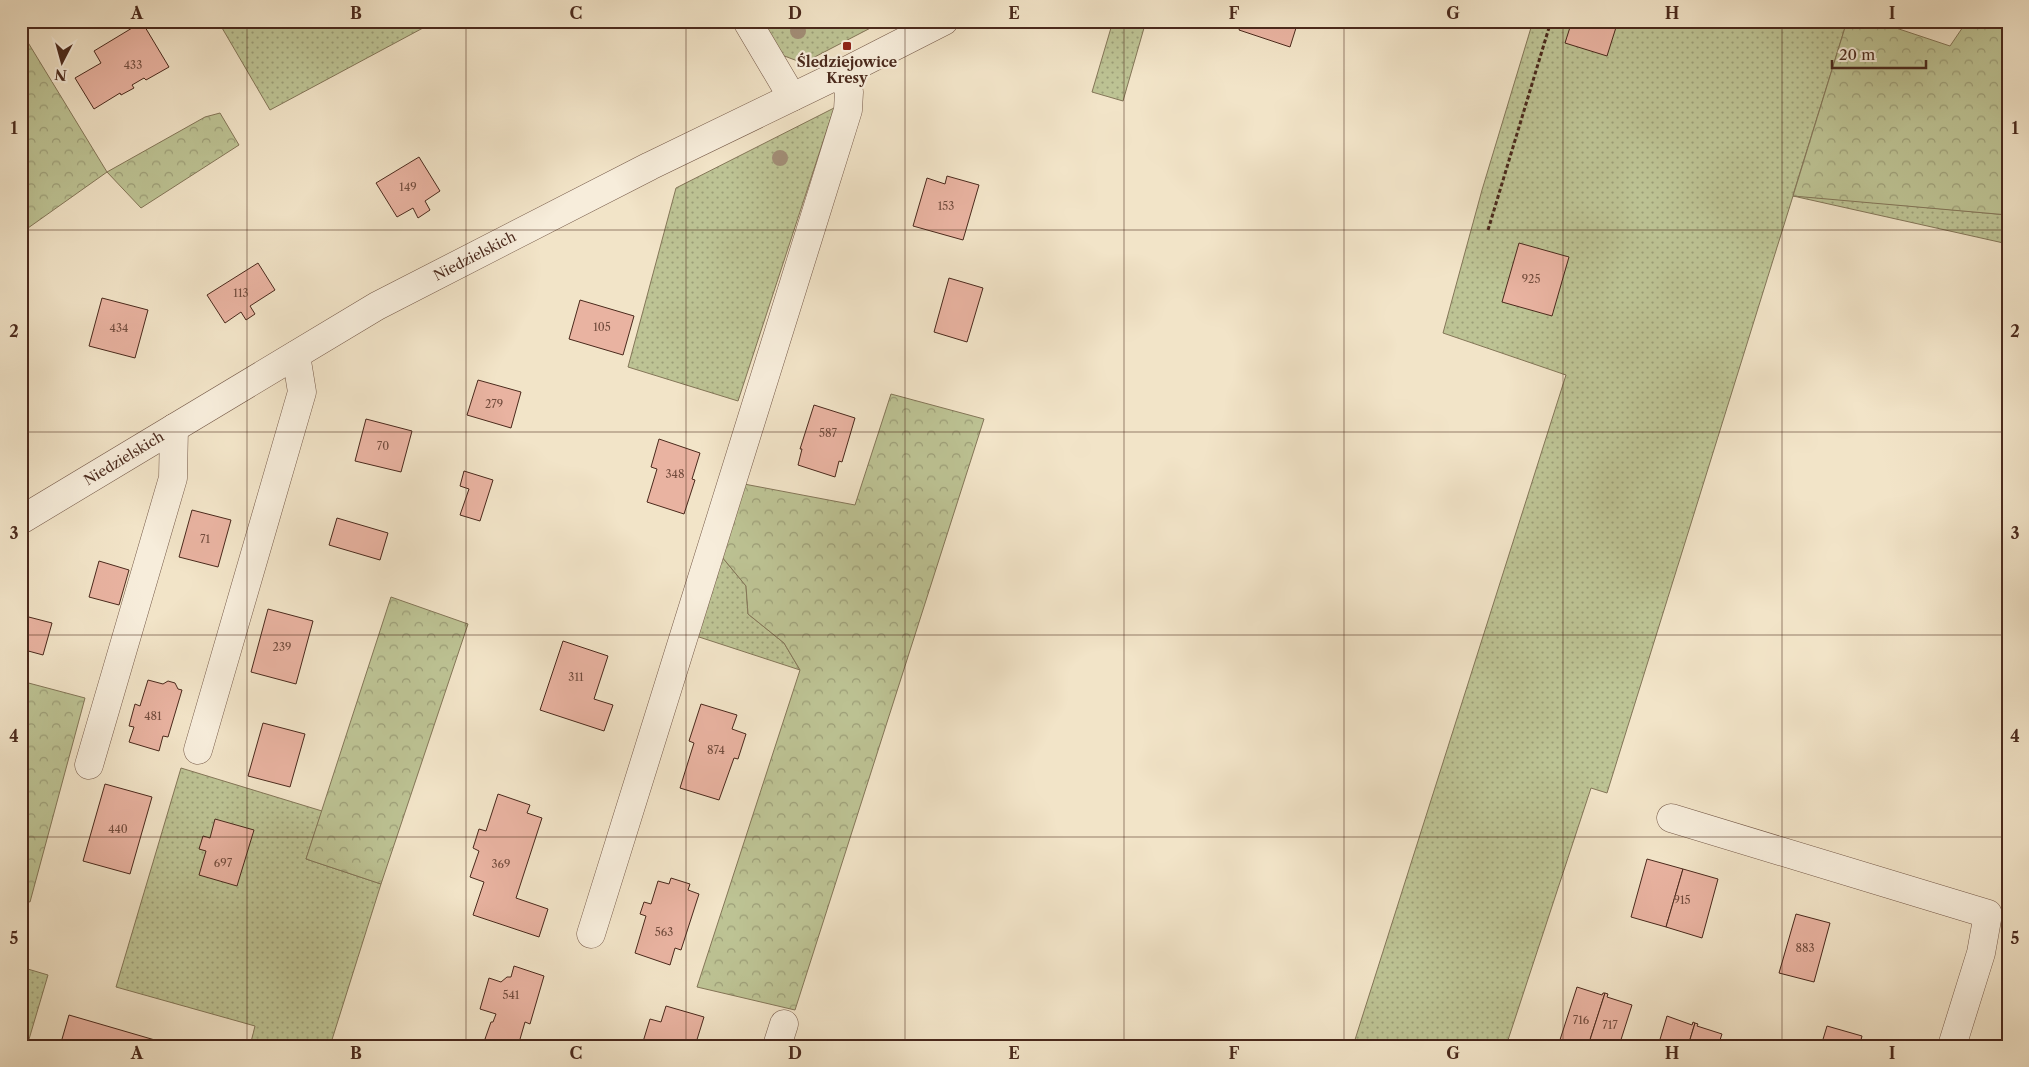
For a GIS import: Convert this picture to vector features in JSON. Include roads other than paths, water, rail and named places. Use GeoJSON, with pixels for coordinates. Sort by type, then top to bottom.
{"type":"FeatureCollection","features":[{"type":"Feature","properties":{"kind":"street"},"geometry":{"type":"LineString","coordinates":[[747,21],[792,97]]}},
{"type":"Feature","properties":{"kind":"street","name":"Niedzielskich"},"geometry":{"type":"LineString","coordinates":[[21,520],[395,297],[650,166],[842,73],[944,21]]}},
{"type":"Feature","properties":{"kind":"street"},"geometry":{"type":"LineString","coordinates":[[592,934],[848,110],[849,92],[842,73]]}},
{"type":"Feature","properties":{"kind":"street"},"geometry":{"type":"LineString","coordinates":[[198,750],[302,392],[296,355]]}},
{"type":"Feature","properties":{"kind":"street"},"geometry":{"type":"LineString","coordinates":[[88,765],[173,478],[174,428]]}},
{"type":"Feature","properties":{"kind":"street"},"geometry":{"type":"LineString","coordinates":[[1671,818],[1988,914],[1981,953],[1952,1046]]}},
{"type":"Feature","properties":{"kind":"place","name":"Śledziejowice Kresy"},"geometry":{"type":"Point","coordinates":[847,46]}}]}
